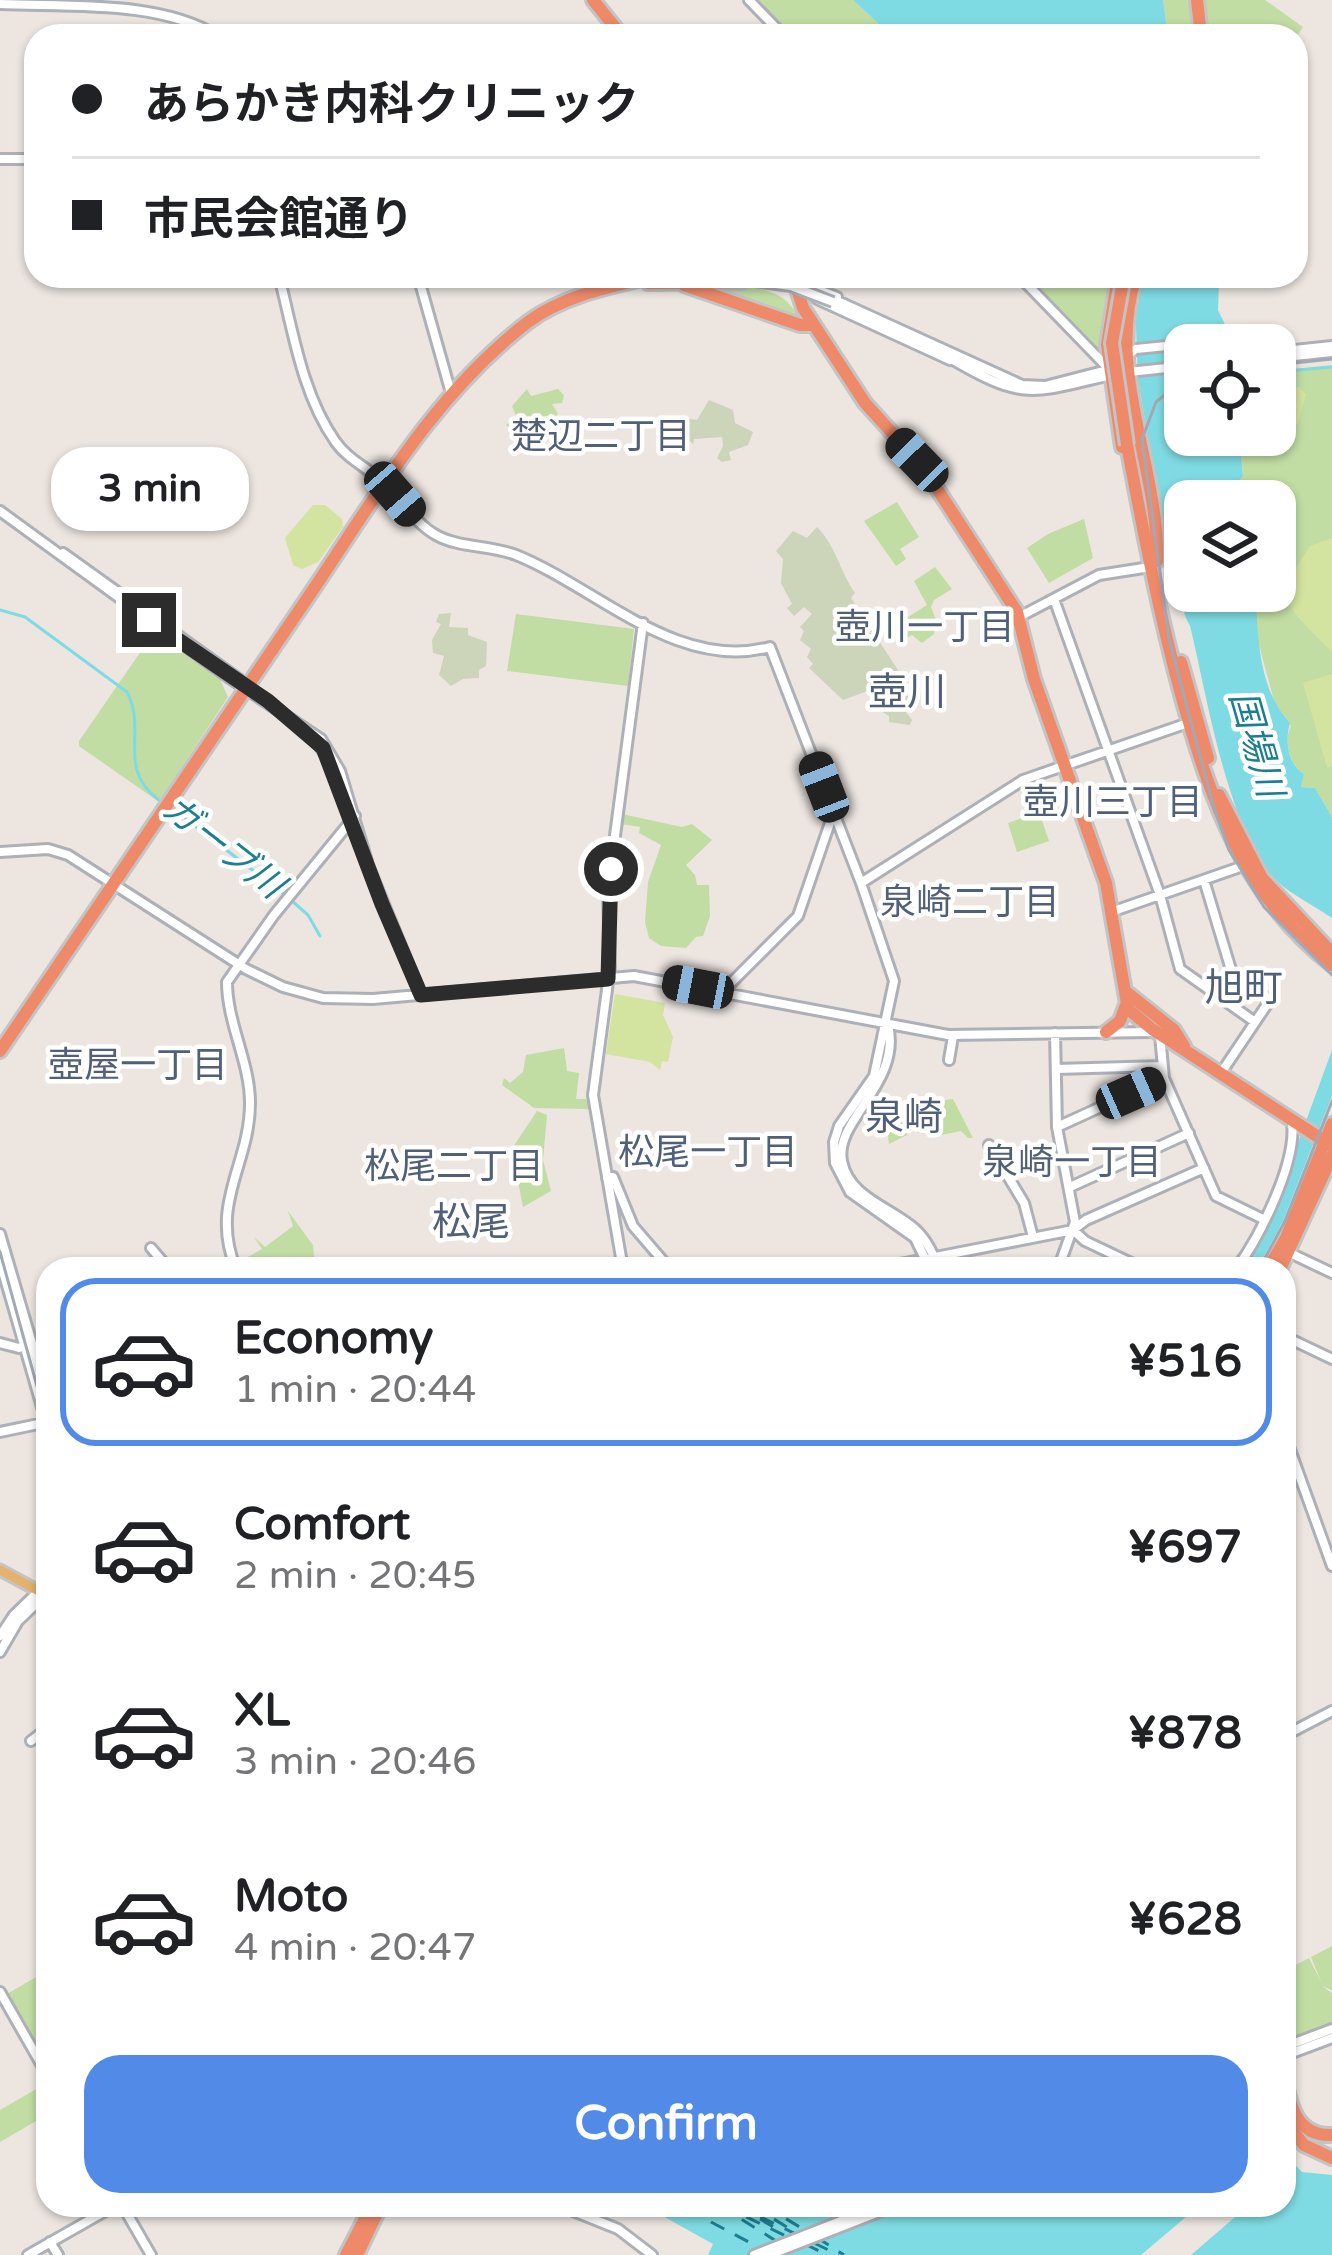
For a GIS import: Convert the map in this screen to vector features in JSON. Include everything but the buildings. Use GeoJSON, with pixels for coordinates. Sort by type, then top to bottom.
{"type":"FeatureCollection","features":[{"type":"Feature","properties":{"kind":"highway"},"geometry":{"type":"LineString","coordinates":[[593,0],[612,24]]}},
{"type":"Feature","properties":{"kind":"highway"},"geometry":{"type":"LineString","coordinates":[[0,1051],[245,686],[453,394],[519,329],[547,310],[614,288]]}},
{"type":"Feature","properties":{"kind":"highway"},"geometry":{"type":"LineString","coordinates":[[707,288],[801,326],[813,324]]}},
{"type":"Feature","properties":{"kind":"highway"},"geometry":{"type":"LineString","coordinates":[[797,288],[813,324],[870,410],[923,467],[1019,617],[1034,679],[1103,874],[1111,912],[1126,996],[1120,1021],[1106,1032]]}},
{"type":"Feature","properties":{"kind":"highway"},"geometry":{"type":"LineString","coordinates":[[1121,288],[1109,312],[1110,372],[1132,501],[1193,721],[1248,864],[1284,922],[1332,965]]}},
{"type":"Feature","properties":{"kind":"highway"},"geometry":{"type":"LineString","coordinates":[[1126,288],[1119,343],[1152,564]]}},
{"type":"Feature","properties":{"kind":"highway"},"geometry":{"type":"LineString","coordinates":[[1127,288],[1131,362],[1154,508],[1152,564]]}},
{"type":"Feature","properties":{"kind":"highway"},"geometry":{"type":"LineString","coordinates":[[1248,864],[1332,953]]}},
{"type":"Feature","properties":{"kind":"highway"},"geometry":{"type":"LineString","coordinates":[[1126,996],[1167,1024],[1184,1046]]}},
{"type":"Feature","properties":{"kind":"highway"},"geometry":{"type":"LineString","coordinates":[[1126,996],[1150,1031],[1184,1046],[1324,1142]]}},
{"type":"Feature","properties":{"kind":"highway"},"geometry":{"type":"LineString","coordinates":[[1275,1257],[1332,1124]]}},
{"type":"Feature","properties":{"kind":"highway"},"geometry":{"type":"LineString","coordinates":[[1287,1257],[1332,1156]]}},
{"type":"Feature","properties":{"kind":"highway"},"geometry":{"type":"LineString","coordinates":[[1296,2113],[1299,2123],[1313,2134],[1332,2135]]}},
{"type":"Feature","properties":{"kind":"highway"},"geometry":{"type":"LineString","coordinates":[[1296,2134],[1307,2147],[1332,2158]]}},
{"type":"Feature","properties":{"kind":"highway"},"geometry":{"type":"LineString","coordinates":[[346,2255],[366,2217]]}},
{"type":"Feature","properties":{"kind":"highway"},"geometry":{"type":"LineString","coordinates":[[357,2255],[375,2217]]}},
{"type":"Feature","properties":{"kind":"main road"},"geometry":{"type":"LineString","coordinates":[[0,1570],[36,1586]]}},
{"type":"Feature","properties":{"kind":"street"},"geometry":{"type":"LineString","coordinates":[[749,0],[772,24]]}},
{"type":"Feature","properties":{"kind":"street"},"geometry":{"type":"LineString","coordinates":[[0,4],[160,10],[197,24]]}},
{"type":"Feature","properties":{"kind":"street"},"geometry":{"type":"LineString","coordinates":[[282,288],[305,376],[330,433],[344,452],[385,484],[435,535],[515,555],[677,641],[747,651],[770,647],[893,976],[890,1034],[881,1078],[846,1132],[842,1161],[854,1186],[914,1228],[929,1257]]}},
{"type":"Feature","properties":{"kind":"street"},"geometry":{"type":"LineString","coordinates":[[421,288],[453,394]]}},
{"type":"Feature","properties":{"kind":"street"},"geometry":{"type":"LineString","coordinates":[[801,288],[957,360],[1033,386],[1110,372],[1164,355]]}},
{"type":"Feature","properties":{"kind":"street"},"geometry":{"type":"LineString","coordinates":[[805,288],[830,301]]}},
{"type":"Feature","properties":{"kind":"street"},"geometry":{"type":"LineString","coordinates":[[807,288],[957,360]]}},
{"type":"Feature","properties":{"kind":"street"},"geometry":{"type":"LineString","coordinates":[[1030,288],[1110,372]]}},
{"type":"Feature","properties":{"kind":"street"},"geometry":{"type":"LineString","coordinates":[[813,324],[815,306],[830,301]]}},
{"type":"Feature","properties":{"kind":"street"},"geometry":{"type":"LineString","coordinates":[[1296,353],[1332,349]]}},
{"type":"Feature","properties":{"kind":"street"},"geometry":{"type":"LineString","coordinates":[[1131,362],[1164,364]]}},
{"type":"Feature","properties":{"kind":"street"},"geometry":{"type":"LineString","coordinates":[[0,511],[288,717],[326,754],[421,995]]}},
{"type":"Feature","properties":{"kind":"street"},"geometry":{"type":"LineString","coordinates":[[1019,617],[1100,575],[1152,564]]}},
{"type":"Feature","properties":{"kind":"street"},"geometry":{"type":"LineString","coordinates":[[1054,598],[1160,895],[1181,971],[1255,1022]]}},
{"type":"Feature","properties":{"kind":"street"},"geometry":{"type":"LineString","coordinates":[[622,1257],[618,1209],[593,1095],[608,979],[608,889],[643,623]]}},
{"type":"Feature","properties":{"kind":"street"},"geometry":{"type":"LineString","coordinates":[[861,884],[1012,786],[1193,721]]}},
{"type":"Feature","properties":{"kind":"street"},"geometry":{"type":"LineString","coordinates":[[728,993],[730,984],[797,916],[834,813]]}},
{"type":"Feature","properties":{"kind":"street"},"geometry":{"type":"LineString","coordinates":[[232,1257],[225,1214],[250,1104],[227,988],[236,964],[353,818]]}},
{"type":"Feature","properties":{"kind":"street"},"geometry":{"type":"LineString","coordinates":[[0,852],[58,851],[236,964],[283,987],[323,998],[356,1000],[644,977],[953,1036],[1150,1031]]}},
{"type":"Feature","properties":{"kind":"street"},"geometry":{"type":"LineString","coordinates":[[1111,912],[1248,864]]}},
{"type":"Feature","properties":{"kind":"street"},"geometry":{"type":"LineString","coordinates":[[1204,880],[1232,973],[1270,1000],[1221,1073]]}},
{"type":"Feature","properties":{"kind":"street"},"geometry":{"type":"LineString","coordinates":[[1141,1006],[1164,1078],[1218,1198],[1265,1220]]}},
{"type":"Feature","properties":{"kind":"street"},"geometry":{"type":"LineString","coordinates":[[1055,1033],[1057,1127],[1076,1222],[1062,1257]]}},
{"type":"Feature","properties":{"kind":"street"},"geometry":{"type":"LineString","coordinates":[[949,1060],[953,1036]]}},
{"type":"Feature","properties":{"kind":"street"},"geometry":{"type":"LineString","coordinates":[[1162,1064],[1168,1052],[1184,1046]]}},
{"type":"Feature","properties":{"kind":"street"},"geometry":{"type":"LineString","coordinates":[[1056,1069],[1162,1064]]}},
{"type":"Feature","properties":{"kind":"street"},"geometry":{"type":"LineString","coordinates":[[1057,1127],[1164,1078]]}},
{"type":"Feature","properties":{"kind":"street"},"geometry":{"type":"LineString","coordinates":[[1243,1257],[1265,1220],[1297,1124]]}},
{"type":"Feature","properties":{"kind":"street"},"geometry":{"type":"LineString","coordinates":[[1069,1188],[1189,1133]]}},
{"type":"Feature","properties":{"kind":"street"},"geometry":{"type":"LineString","coordinates":[[989,1145],[1024,1203],[1034,1238]]}},
{"type":"Feature","properties":{"kind":"street"},"geometry":{"type":"LineString","coordinates":[[956,1257],[1072,1230],[1204,1168]]}},
{"type":"Feature","properties":{"kind":"street"},"geometry":{"type":"LineString","coordinates":[[618,1209],[659,1257]]}},
{"type":"Feature","properties":{"kind":"street"},"geometry":{"type":"LineString","coordinates":[[1072,1230],[1118,1257]]}},
{"type":"Feature","properties":{"kind":"street"},"geometry":{"type":"LineString","coordinates":[[0,1234],[36,1390]]}},
{"type":"Feature","properties":{"kind":"street"},"geometry":{"type":"LineString","coordinates":[[151,1248],[159,1257]]}},
{"type":"Feature","properties":{"kind":"street"},"geometry":{"type":"LineString","coordinates":[[1289,1253],[1332,1273]]}},
{"type":"Feature","properties":{"kind":"street"},"geometry":{"type":"LineString","coordinates":[[0,1261],[36,1366]]}},
{"type":"Feature","properties":{"kind":"street"},"geometry":{"type":"LineString","coordinates":[[1296,1342],[1332,1359]]}},
{"type":"Feature","properties":{"kind":"street"},"geometry":{"type":"LineString","coordinates":[[0,1343],[28,1345]]}},
{"type":"Feature","properties":{"kind":"street"},"geometry":{"type":"LineString","coordinates":[[0,1432],[36,1425]]}},
{"type":"Feature","properties":{"kind":"street"},"geometry":{"type":"LineString","coordinates":[[1296,1466],[1332,1566]]}},
{"type":"Feature","properties":{"kind":"street"},"geometry":{"type":"LineString","coordinates":[[0,1636],[36,1601]]}},
{"type":"Feature","properties":{"kind":"street"},"geometry":{"type":"LineString","coordinates":[[0,1652],[36,1602]]}},
{"type":"Feature","properties":{"kind":"street"},"geometry":{"type":"LineString","coordinates":[[1296,1730],[1332,1711]]}},
{"type":"Feature","properties":{"kind":"street"},"geometry":{"type":"LineString","coordinates":[[31,1741],[36,1737]]}},
{"type":"Feature","properties":{"kind":"street"},"geometry":{"type":"LineString","coordinates":[[0,1992],[36,2055]]}},
{"type":"Feature","properties":{"kind":"street"},"geometry":{"type":"LineString","coordinates":[[1296,2047],[1332,2034]]}},
{"type":"Feature","properties":{"kind":"street"},"geometry":{"type":"LineString","coordinates":[[28,2255],[97,2217]]}},
{"type":"Feature","properties":{"kind":"street"},"geometry":{"type":"LineString","coordinates":[[127,2217],[151,2255]]}},
{"type":"Feature","properties":{"kind":"street"},"geometry":{"type":"LineString","coordinates":[[585,2217],[632,2238],[649,2255]]}},
{"type":"Feature","properties":{"kind":"street"},"geometry":{"type":"LineString","coordinates":[[754,2255],[851,2217]]}},
{"type":"Feature","properties":{"kind":"street"},"geometry":{"type":"LineString","coordinates":[[769,2255],[866,2217]]}},
{"type":"Feature","properties":{"kind":"street"},"geometry":{"type":"LineString","coordinates":[[50,2242],[58,2255]]}},
{"type":"Feature","properties":{"kind":"green space"},"geometry":{"type":"Polygon","coordinates":[[[758,0],[853,0],[879,24],[781,24],[758,0]]]}},
{"type":"Feature","properties":{"kind":"green space"},"geometry":{"type":"Polygon","coordinates":[[[1163,0],[1265,0],[1299,24],[1166,24],[1163,0]]]}},
{"type":"Feature","properties":{"kind":"green space"},"geometry":{"type":"Polygon","coordinates":[[[710,288],[771,292],[798,317],[710,288]]]}},
{"type":"Feature","properties":{"kind":"green space"},"geometry":{"type":"Polygon","coordinates":[[[1038,288],[1110,288],[1104,357],[1038,288]]]}},
{"type":"Feature","properties":{"kind":"green space"},"geometry":{"type":"Polygon","coordinates":[[[1332,365],[1332,817],[1315,788],[1301,787],[1304,774],[1288,745],[1291,726],[1276,708],[1256,634],[1256,612],[1296,612],[1296,480],[1239,480],[1243,475],[1241,456],[1296,456],[1296,369],[1332,365]]]}},
{"type":"Feature","properties":{"kind":"green space"},"geometry":{"type":"Polygon","coordinates":[[[1296,387],[1306,394],[1296,424],[1296,387]]]}},
{"type":"Feature","properties":{"kind":"green space"},"geometry":{"type":"Polygon","coordinates":[[[527,389],[531,396],[558,389],[564,395],[562,403],[552,404],[558,414],[545,424],[544,433],[549,436],[545,441],[528,433],[508,434],[511,428],[506,425],[516,416],[512,406],[527,389]]]}},
{"type":"Feature","properties":{"kind":"green space"},"geometry":{"type":"Polygon","coordinates":[[[709,400],[733,410],[735,423],[753,432],[748,445],[729,452],[731,460],[717,458],[722,437],[694,439],[693,444],[678,431],[681,417],[697,420],[709,400]]]}},
{"type":"Feature","properties":{"kind":"green space"},"geometry":{"type":"Polygon","coordinates":[[[897,502],[919,537],[900,549],[906,559],[896,566],[864,521],[897,502]]]}},
{"type":"Feature","properties":{"kind":"green space"},"geometry":{"type":"Polygon","coordinates":[[[313,505],[325,505],[342,519],[343,527],[318,562],[302,569],[293,565],[285,538],[313,505]]]}},
{"type":"Feature","properties":{"kind":"green space"},"geometry":{"type":"Polygon","coordinates":[[[1084,519],[1093,558],[1049,583],[1027,548],[1084,519]]]}},
{"type":"Feature","properties":{"kind":"green space"},"geometry":{"type":"Polygon","coordinates":[[[817,527],[855,593],[851,598],[915,696],[900,705],[912,720],[910,725],[889,722],[889,716],[879,710],[881,696],[870,690],[843,700],[809,668],[811,649],[800,640],[804,631],[800,627],[812,614],[804,607],[794,616],[787,608],[792,604],[781,583],[783,559],[776,551],[793,531],[807,538],[817,527]]]}},
{"type":"Feature","properties":{"kind":"green space"},"geometry":{"type":"Polygon","coordinates":[[[1332,538],[1332,652],[1295,612],[1296,568],[1310,546],[1332,538]]]}},
{"type":"Feature","properties":{"kind":"green space"},"geometry":{"type":"Polygon","coordinates":[[[935,567],[952,589],[931,607],[934,634],[922,643],[912,635],[903,640],[894,626],[927,605],[914,581],[935,567]]]}},
{"type":"Feature","properties":{"kind":"green space"},"geometry":{"type":"Polygon","coordinates":[[[451,613],[449,627],[468,628],[468,635],[487,642],[486,666],[479,670],[479,678],[451,686],[439,675],[444,656],[433,653],[432,640],[441,624],[436,622],[439,614],[451,613]]]}},
{"type":"Feature","properties":{"kind":"green space"},"geometry":{"type":"Polygon","coordinates":[[[516,614],[634,629],[628,686],[507,671],[516,614]]]}},
{"type":"Feature","properties":{"kind":"green space"},"geometry":{"type":"Polygon","coordinates":[[[155,631],[218,675],[228,697],[159,802],[79,746],[155,631]]]}},
{"type":"Feature","properties":{"kind":"green space"},"geometry":{"type":"Polygon","coordinates":[[[1332,674],[1332,766],[1327,768],[1303,683],[1332,674]]]}},
{"type":"Feature","properties":{"kind":"green space"},"geometry":{"type":"Polygon","coordinates":[[[1039,812],[1049,841],[1017,852],[1008,823],[1039,812]]]}},
{"type":"Feature","properties":{"kind":"green space"},"geometry":{"type":"Polygon","coordinates":[[[622,814],[682,827],[692,824],[712,840],[686,865],[697,885],[709,885],[710,916],[703,936],[686,948],[661,946],[649,938],[645,922],[648,882],[661,845],[639,833],[640,827],[621,824],[622,814]]]}},
{"type":"Feature","properties":{"kind":"green space"},"geometry":{"type":"Polygon","coordinates":[[[615,994],[665,1003],[663,1015],[673,1037],[668,1062],[662,1061],[660,1070],[650,1062],[606,1054],[615,994]]]}},
{"type":"Feature","properties":{"kind":"green space"},"geometry":{"type":"Polygon","coordinates":[[[564,1048],[567,1071],[579,1073],[576,1099],[589,1099],[589,1109],[534,1108],[502,1085],[504,1078],[510,1083],[523,1072],[526,1055],[564,1048]]]}},
{"type":"Feature","properties":{"kind":"green space"},"geometry":{"type":"Polygon","coordinates":[[[953,1099],[973,1138],[961,1131],[936,1136],[930,1120],[936,1119],[936,1101],[953,1099]]]}},
{"type":"Feature","properties":{"kind":"green space"},"geometry":{"type":"Polygon","coordinates":[[[874,1107],[914,1112],[927,1131],[918,1133],[915,1121],[906,1123],[907,1135],[889,1144],[886,1122],[874,1124],[875,1133],[870,1134],[863,1122],[874,1107]]]}},
{"type":"Feature","properties":{"kind":"green space"},"geometry":{"type":"Polygon","coordinates":[[[537,1111],[547,1115],[543,1160],[551,1191],[523,1207],[513,1147],[537,1111]]]}},
{"type":"Feature","properties":{"kind":"green space"},"geometry":{"type":"Polygon","coordinates":[[[288,1211],[313,1245],[314,1257],[248,1257],[262,1249],[254,1237],[265,1247],[293,1226],[288,1211]]]}},
{"type":"Feature","properties":{"kind":"green space"},"geometry":{"type":"Polygon","coordinates":[[[1332,1946],[1332,1990],[1322,1986],[1332,1993],[1332,2026],[1296,2036],[1296,1965],[1309,1958],[1322,1984],[1311,1957],[1332,1946]]]}},
{"type":"Feature","properties":{"kind":"green space"},"geometry":{"type":"Polygon","coordinates":[[[36,1977],[36,2048],[5,1995],[36,1977]]]}},
{"type":"Feature","properties":{"kind":"green space"},"geometry":{"type":"Polygon","coordinates":[[[36,2089],[36,2121],[0,2142],[0,2110],[36,2089]]]}},
{"type":"Feature","properties":{"kind":"water"},"geometry":{"type":"Polygon","coordinates":[[[853,0],[1163,0],[1166,24],[879,24],[853,0]]]}},
{"type":"Feature","properties":{"kind":"water"},"geometry":{"type":"Polygon","coordinates":[[[1128,288],[1219,288],[1218,310],[1225,324],[1164,324],[1164,456],[1241,456],[1243,476],[1239,480],[1164,480],[1164,529],[1138,380],[1135,301],[1128,288]]]}},
{"type":"Feature","properties":{"kind":"water","name":"国場川"},"geometry":{"type":"Polygon","coordinates":[[[1257,612],[1266,679],[1290,723],[1288,744],[1291,758],[1304,774],[1301,787],[1315,788],[1332,817],[1332,918],[1285,888],[1249,839],[1223,766],[1185,614],[1257,612]]]}},
{"type":"Feature","properties":{"kind":"water"},"geometry":{"type":"Polygon","coordinates":[[[1332,1050],[1332,1096],[1283,1221],[1264,1257],[1248,1257],[1272,1214],[1332,1050]]]}},
{"type":"Feature","properties":{"kind":"water"},"geometry":{"type":"Polygon","coordinates":[[[1296,2166],[1302,2172],[1332,2175],[1332,2255],[1191,2255],[1235,2217],[1296,2217],[1296,2166]]]}},
{"type":"Feature","properties":{"kind":"water"},"geometry":{"type":"Polygon","coordinates":[[[665,2217],[1186,2217],[1141,2255],[708,2255],[713,2244],[665,2217]]]}},
{"type":"Feature","properties":{"kind":"waterway"},"geometry":{"type":"LineString","coordinates":[[1296,370],[1332,367]]}},
{"type":"Feature","properties":{"kind":"waterway","name":"ガーブ川"},"geometry":{"type":"LineString","coordinates":[[0,610],[25,617],[127,692],[135,721],[135,763],[139,776],[160,801]]}},
{"type":"Feature","properties":{"kind":"waterway","name":"ガーブ川"},"geometry":{"type":"LineString","coordinates":[[169,806],[285,895]]}},
{"type":"Feature","properties":{"kind":"waterway","name":"ガーブ川"},"geometry":{"type":"LineString","coordinates":[[292,901],[308,915],[320,936]]}},
{"type":"Feature","properties":{"kind":"ferry route"},"geometry":{"type":"LineString","coordinates":[[705,2217],[760,2248]]}},
{"type":"Feature","properties":{"kind":"ferry route"},"geometry":{"type":"LineString","coordinates":[[738,2217],[776,2241]]}},
{"type":"Feature","properties":{"kind":"ferry route"},"geometry":{"type":"LineString","coordinates":[[747,2217],[790,2238]]}},
{"type":"Feature","properties":{"kind":"ferry route"},"geometry":{"type":"LineString","coordinates":[[761,2217],[800,2236]]}},
{"type":"Feature","properties":{"kind":"ferry route"},"geometry":{"type":"LineString","coordinates":[[770,2217],[790,2229]]}},
{"type":"Feature","properties":{"kind":"ferry route"},"geometry":{"type":"LineString","coordinates":[[783,2217],[808,2232]]}},
{"type":"Feature","properties":{"kind":"ferry route"},"geometry":{"type":"LineString","coordinates":[[760,2219],[777,2229]]}},
{"type":"Feature","properties":{"kind":"ferry route"},"geometry":{"type":"LineString","coordinates":[[816,2237],[844,2255]]}},
{"type":"Feature","properties":{"kind":"ferry route"},"geometry":{"type":"LineString","coordinates":[[814,2243],[839,2255]]}},
{"type":"Feature","properties":{"kind":"ferry route"},"geometry":{"type":"LineString","coordinates":[[805,2244],[827,2255]]}},
{"type":"Feature","properties":{"kind":"railway"},"geometry":{"type":"LineString","coordinates":[[1296,363],[1332,359]]}},
{"type":"Feature","properties":{"kind":"railway"},"geometry":{"type":"LineString","coordinates":[[1164,396],[1156,402],[1142,439],[1169,639],[1213,805],[1229,850],[1264,907],[1332,975]]}},
{"type":"Feature","properties":{"kind":"railway"},"geometry":{"type":"LineString","coordinates":[[1266,1257],[1285,1221],[1332,1101]]}},
{"type":"Feature","properties":{"kind":"railway"},"geometry":{"type":"LineString","coordinates":[[0,1252],[36,1382]]}},
{"type":"Feature","properties":{"kind":"district","name":"楚辺二丁目"},"geometry":{"type":"Point","coordinates":[601,436]}},
{"type":"Feature","properties":{"kind":"district","name":"壺川一丁目"},"geometry":{"type":"Point","coordinates":[925,627]}},
{"type":"Feature","properties":{"kind":"district","name":"壺川"},"geometry":{"type":"Point","coordinates":[907,692]}},
{"type":"Feature","properties":{"kind":"district","name":"壺川三丁目"},"geometry":{"type":"Point","coordinates":[1113,802]}},
{"type":"Feature","properties":{"kind":"district","name":"泉崎二丁目"},"geometry":{"type":"Point","coordinates":[970,902]}},
{"type":"Feature","properties":{"kind":"district","name":"旭町"},"geometry":{"type":"Point","coordinates":[1244,988]}},
{"type":"Feature","properties":{"kind":"district","name":"壺屋一丁目"},"geometry":{"type":"Point","coordinates":[138,1065]}},
{"type":"Feature","properties":{"kind":"district","name":"泉崎"},"geometry":{"type":"Point","coordinates":[904,1117]}},
{"type":"Feature","properties":{"kind":"district","name":"松尾一丁目"},"geometry":{"type":"Point","coordinates":[708,1152]}},
{"type":"Feature","properties":{"kind":"district","name":"泉崎一丁目"},"geometry":{"type":"Point","coordinates":[1072,1162]}},
{"type":"Feature","properties":{"kind":"district","name":"松尾二丁目"},"geometry":{"type":"Point","coordinates":[454,1166]}},
{"type":"Feature","properties":{"kind":"district","name":"松尾"},"geometry":{"type":"Point","coordinates":[471,1222]}},
{"type":"Feature","properties":{"kind":"route"},"geometry":{"type":"LineString","coordinates":[[149,620],[268,701],[323,748],[421,995],[608,979],[611,869]]}}]}
